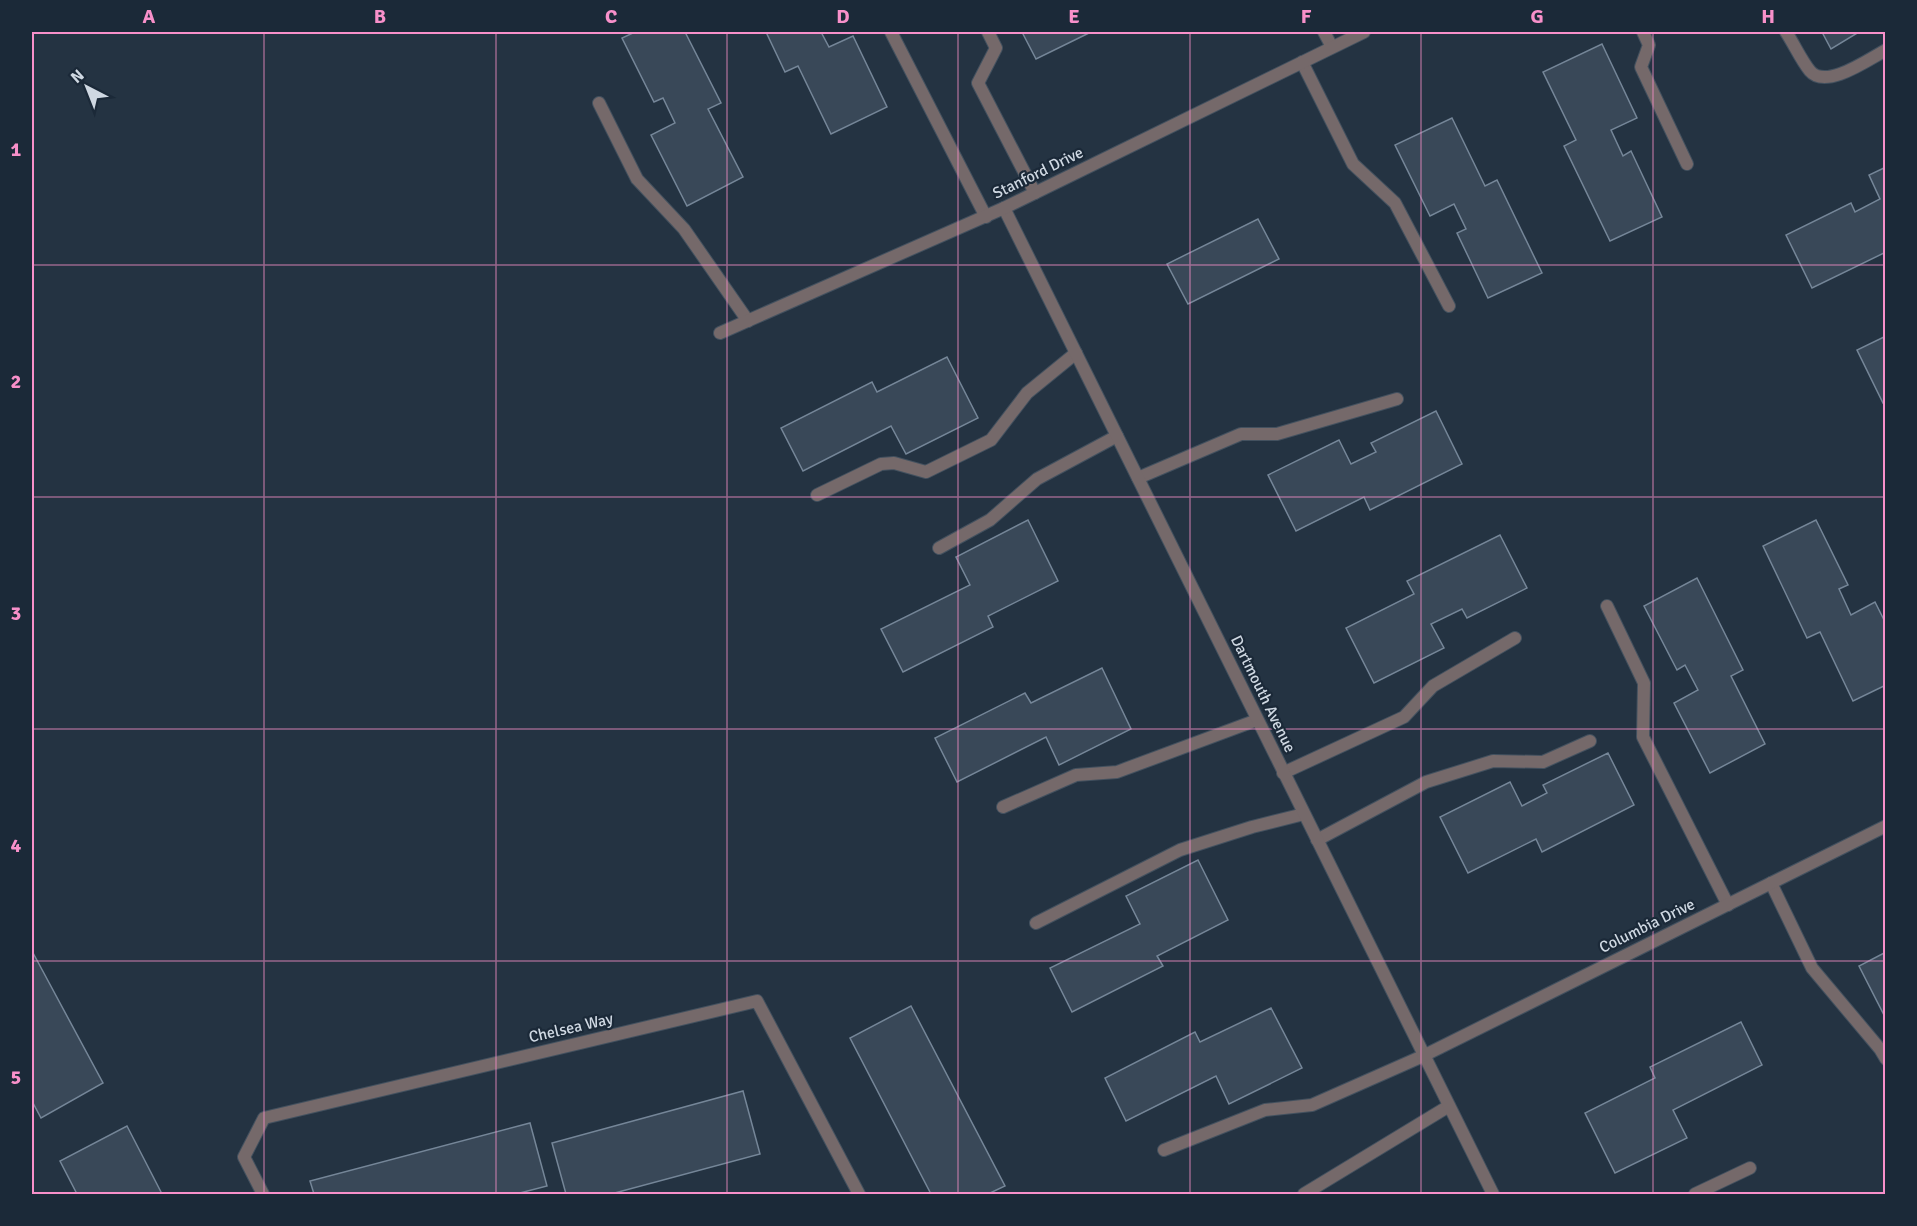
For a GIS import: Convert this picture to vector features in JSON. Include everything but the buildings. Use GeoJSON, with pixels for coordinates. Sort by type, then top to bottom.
{"type":"FeatureCollection","features":[{"type":"Feature","properties":{"kind":"street"},"geometry":{"type":"LineString","coordinates":[[891,32],[986,217]]}},
{"type":"Feature","properties":{"kind":"street"},"geometry":{"type":"LineString","coordinates":[[988,32],[996,48],[978,83],[1035,193]]}},
{"type":"Feature","properties":{"kind":"street"},"geometry":{"type":"LineString","coordinates":[[1324,32],[1332,47]]}},
{"type":"Feature","properties":{"kind":"street","name":"Stanford Drive"},"geometry":{"type":"LineString","coordinates":[[720,333],[986,217],[1364,32]]}},
{"type":"Feature","properties":{"kind":"street"},"geometry":{"type":"LineString","coordinates":[[1643,32],[1649,45],[1641,67],[1687,164]]}},
{"type":"Feature","properties":{"kind":"street"},"geometry":{"type":"LineString","coordinates":[[1786,32],[1812,73],[1823,79],[1839,76],[1886,50]]}},
{"type":"Feature","properties":{"kind":"street"},"geometry":{"type":"LineString","coordinates":[[1302,62],[1353,164],[1395,203],[1449,306]]}},
{"type":"Feature","properties":{"kind":"street"},"geometry":{"type":"LineString","coordinates":[[599,103],[637,179],[684,229],[748,321]]}},
{"type":"Feature","properties":{"kind":"street","name":"Dartmouth Avenue"},"geometry":{"type":"LineString","coordinates":[[1005,208],[1493,1194]]}},
{"type":"Feature","properties":{"kind":"street"},"geometry":{"type":"LineString","coordinates":[[817,495],[881,464],[894,463],[926,472],[991,440],[1027,393],[1076,353]]}},
{"type":"Feature","properties":{"kind":"street"},"geometry":{"type":"LineString","coordinates":[[1138,478],[1241,434],[1278,434],[1397,399]]}},
{"type":"Feature","properties":{"kind":"street"},"geometry":{"type":"LineString","coordinates":[[939,548],[990,520],[1037,479],[1117,436]]}},
{"type":"Feature","properties":{"kind":"street"},"geometry":{"type":"LineString","coordinates":[[1607,606],[1644,683],[1643,737],[1728,904]]}},
{"type":"Feature","properties":{"kind":"street"},"geometry":{"type":"LineString","coordinates":[[1283,773],[1404,717],[1433,686],[1515,638]]}},
{"type":"Feature","properties":{"kind":"street"},"geometry":{"type":"LineString","coordinates":[[1003,807],[1076,775],[1118,772],[1257,720]]}},
{"type":"Feature","properties":{"kind":"street"},"geometry":{"type":"LineString","coordinates":[[1317,840],[1426,782],[1493,760],[1543,762],[1590,741]]}},
{"type":"Feature","properties":{"kind":"street"},"geometry":{"type":"LineString","coordinates":[[1036,923],[1180,849],[1252,826],[1304,814]]}},
{"type":"Feature","properties":{"kind":"street","name":"Columbia Drive"},"geometry":{"type":"LineString","coordinates":[[1164,1150],[1265,1110],[1312,1105],[1423,1056],[1886,826]]}},
{"type":"Feature","properties":{"kind":"street"},"geometry":{"type":"LineString","coordinates":[[1771,883],[1812,968],[1886,1059]]}},
{"type":"Feature","properties":{"kind":"street","name":"Chelsea Way"},"geometry":{"type":"LineString","coordinates":[[262,1194],[244,1157],[264,1118],[757,1001],[860,1194]]}},
{"type":"Feature","properties":{"kind":"street"},"geometry":{"type":"LineString","coordinates":[[1304,1194],[1449,1106]]}},
{"type":"Feature","properties":{"kind":"street"},"geometry":{"type":"LineString","coordinates":[[1695,1194],[1750,1168]]}}]}
